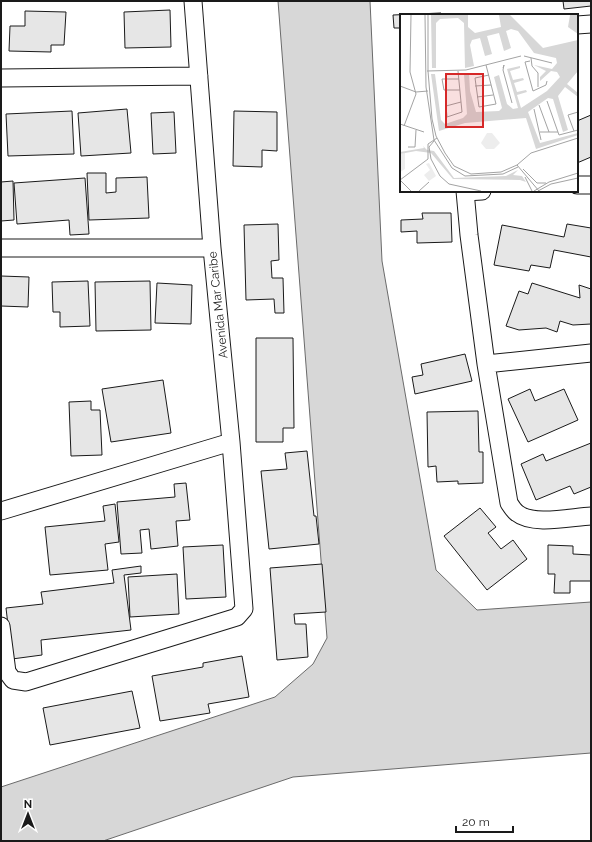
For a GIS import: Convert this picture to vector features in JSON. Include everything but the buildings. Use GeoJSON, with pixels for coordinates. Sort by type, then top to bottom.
{"type":"FeatureCollection","features":[{"type":"Feature","properties":{"kind":"street","name":"Avenida Mar Caribe"},"geometry":{"type":"LineString","coordinates":[[1,626],[7,672],[13,680],[26,682],[237,617],[244,609],[231,442],[212,248],[193,1]]}},
{"type":"Feature","properties":{"kind":"street"},"geometry":{"type":"LineString","coordinates":[[578,25],[591,24]]}},
{"type":"Feature","properties":{"kind":"street"},"geometry":{"type":"LineString","coordinates":[[1,78],[199,76]]}},
{"type":"Feature","properties":{"kind":"street"},"geometry":{"type":"LineString","coordinates":[[578,185],[591,185]]}},
{"type":"Feature","properties":{"kind":"street"},"geometry":{"type":"LineString","coordinates":[[471,192],[469,235],[486,364],[509,503],[517,513],[530,519],[540,520],[591,516]]}},
{"type":"Feature","properties":{"kind":"street"},"geometry":{"type":"LineString","coordinates":[[1,248],[212,248]]}},
{"type":"Feature","properties":{"kind":"street"},"geometry":{"type":"LineString","coordinates":[[486,364],[591,353]]}},
{"type":"Feature","properties":{"kind":"street"},"geometry":{"type":"LineString","coordinates":[[1,511],[231,442]]}},
{"type":"Feature","properties":{"kind":"shaded area"},"geometry":{"type":"Polygon","coordinates":[[[278,1],[370,1],[382,261],[436,570],[477,610],[591,602],[591,753],[293,777],[103,841],[1,841],[1,787],[275,697],[313,664],[327,638],[278,1]]]}}]}
